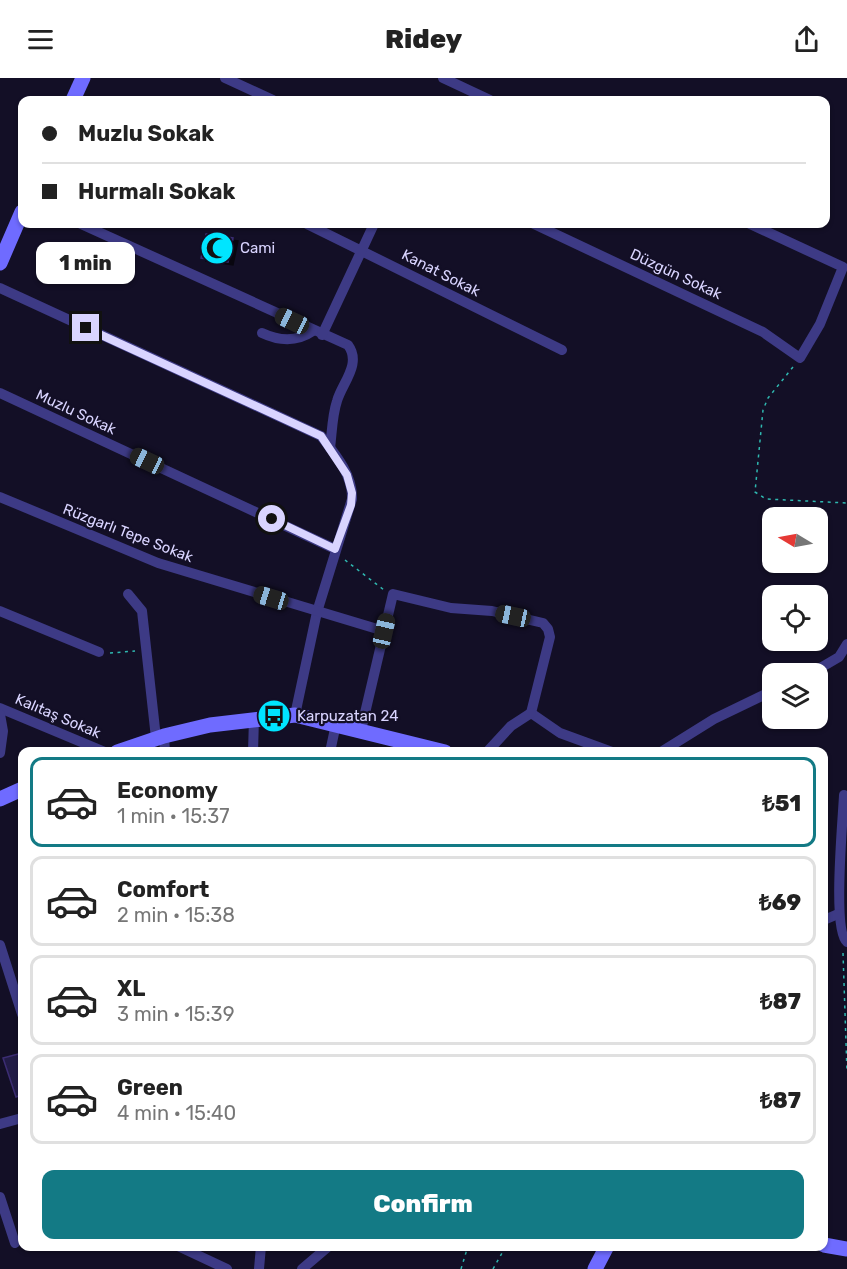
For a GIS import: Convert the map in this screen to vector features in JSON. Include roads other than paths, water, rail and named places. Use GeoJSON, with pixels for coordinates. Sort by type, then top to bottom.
{"type":"FeatureCollection","features":[{"type":"Feature","properties":{"kind":"street"},"geometry":{"type":"LineString","coordinates":[[75,96],[83,78]]}},
{"type":"Feature","properties":{"kind":"street"},"geometry":{"type":"LineString","coordinates":[[225,78],[264,96]]}},
{"type":"Feature","properties":{"kind":"street"},"geometry":{"type":"LineString","coordinates":[[443,78],[481,96]]}},
{"type":"Feature","properties":{"kind":"street"},"geometry":{"type":"LineString","coordinates":[[0,263],[5,236],[18,218]]}},
{"type":"Feature","properties":{"kind":"street"},"geometry":{"type":"LineString","coordinates":[[90,228],[317,333],[348,345],[352,355],[350,372],[337,401],[330,448]]}},
{"type":"Feature","properties":{"kind":"street","name":"Kanat Sokak"},"geometry":{"type":"LineString","coordinates":[[316,228],[562,350]]}},
{"type":"Feature","properties":{"kind":"street"},"geometry":{"type":"LineString","coordinates":[[262,333],[278,339],[291,339],[317,333],[363,250],[372,228]]}},
{"type":"Feature","properties":{"kind":"street","name":"Düzgün Sokak"},"geometry":{"type":"LineString","coordinates":[[542,228],[763,332],[800,358],[820,324],[843,267],[759,228]]}},
{"type":"Feature","properties":{"kind":"street"},"geometry":{"type":"LineString","coordinates":[[0,288],[321,436],[330,448],[350,481],[351,505],[335,549],[317,612],[296,715]]}},
{"type":"Feature","properties":{"kind":"street","name":"Muzlu Sokak"},"geometry":{"type":"LineString","coordinates":[[0,393],[335,549]]}},
{"type":"Feature","properties":{"kind":"street","name":"Rüzgarlı Tepe Sokak"},"geometry":{"type":"LineString","coordinates":[[0,497],[158,563],[384,631]]}},
{"type":"Feature","properties":{"kind":"street"},"geometry":{"type":"LineString","coordinates":[[128,594],[142,611],[147,655],[163,747]]}},
{"type":"Feature","properties":{"kind":"street"},"geometry":{"type":"LineString","coordinates":[[361,730],[393,594],[451,608],[492,611],[539,621],[546,626],[550,638],[531,713],[503,732],[492,747]]}},
{"type":"Feature","properties":{"kind":"street"},"geometry":{"type":"LineString","coordinates":[[0,611],[99,652]]}},
{"type":"Feature","properties":{"kind":"street"},"geometry":{"type":"LineString","coordinates":[[828,663],[839,657],[847,644]]}},
{"type":"Feature","properties":{"kind":"street"},"geometry":{"type":"LineString","coordinates":[[669,747],[714,718],[762,696]]}},
{"type":"Feature","properties":{"kind":"street","name":"Kalıtaş Sokak"},"geometry":{"type":"LineString","coordinates":[[0,708],[93,747]]}},
{"type":"Feature","properties":{"kind":"street"},"geometry":{"type":"LineString","coordinates":[[531,713],[560,734],[598,747]]}},
{"type":"Feature","properties":{"kind":"street"},"geometry":{"type":"LineString","coordinates":[[0,714],[3,731],[0,753]]}},
{"type":"Feature","properties":{"kind":"street"},"geometry":{"type":"LineString","coordinates":[[131,747],[160,737],[254,718],[296,715],[426,747]]}},
{"type":"Feature","properties":{"kind":"street"},"geometry":{"type":"LineString","coordinates":[[253,747],[254,718]]}},
{"type":"Feature","properties":{"kind":"street"},"geometry":{"type":"LineString","coordinates":[[331,747],[336,724]]}},
{"type":"Feature","properties":{"kind":"street"},"geometry":{"type":"LineString","coordinates":[[0,799],[18,791]]}},
{"type":"Feature","properties":{"kind":"street"},"geometry":{"type":"LineString","coordinates":[[844,795],[838,914],[845,941]]}},
{"type":"Feature","properties":{"kind":"street"},"geometry":{"type":"LineString","coordinates":[[828,918],[838,914]]}},
{"type":"Feature","properties":{"kind":"street"},"geometry":{"type":"LineString","coordinates":[[0,945],[18,981]]}},
{"type":"Feature","properties":{"kind":"street"},"geometry":{"type":"LineString","coordinates":[[0,1124],[18,1119]]}},
{"type":"Feature","properties":{"kind":"street"},"geometry":{"type":"LineString","coordinates":[[0,1197],[15,1243]]}},
{"type":"Feature","properties":{"kind":"street"},"geometry":{"type":"LineString","coordinates":[[828,1246],[847,1249]]}},
{"type":"Feature","properties":{"kind":"street"},"geometry":{"type":"LineString","coordinates":[[189,1251],[228,1269]]}},
{"type":"Feature","properties":{"kind":"street"},"geometry":{"type":"LineString","coordinates":[[259,1269],[261,1251]]}},
{"type":"Feature","properties":{"kind":"street"},"geometry":{"type":"LineString","coordinates":[[302,1269],[323,1251]]}},
{"type":"Feature","properties":{"kind":"street"},"geometry":{"type":"LineString","coordinates":[[595,1269],[604,1251]]}},
{"type":"Feature","properties":{"kind":"place","name":"Cami"},"geometry":{"type":"Point","coordinates":[217,248]}},
{"type":"Feature","properties":{"kind":"place","name":"Karpuzatan 24"},"geometry":{"type":"Point","coordinates":[274,716]}}]}
